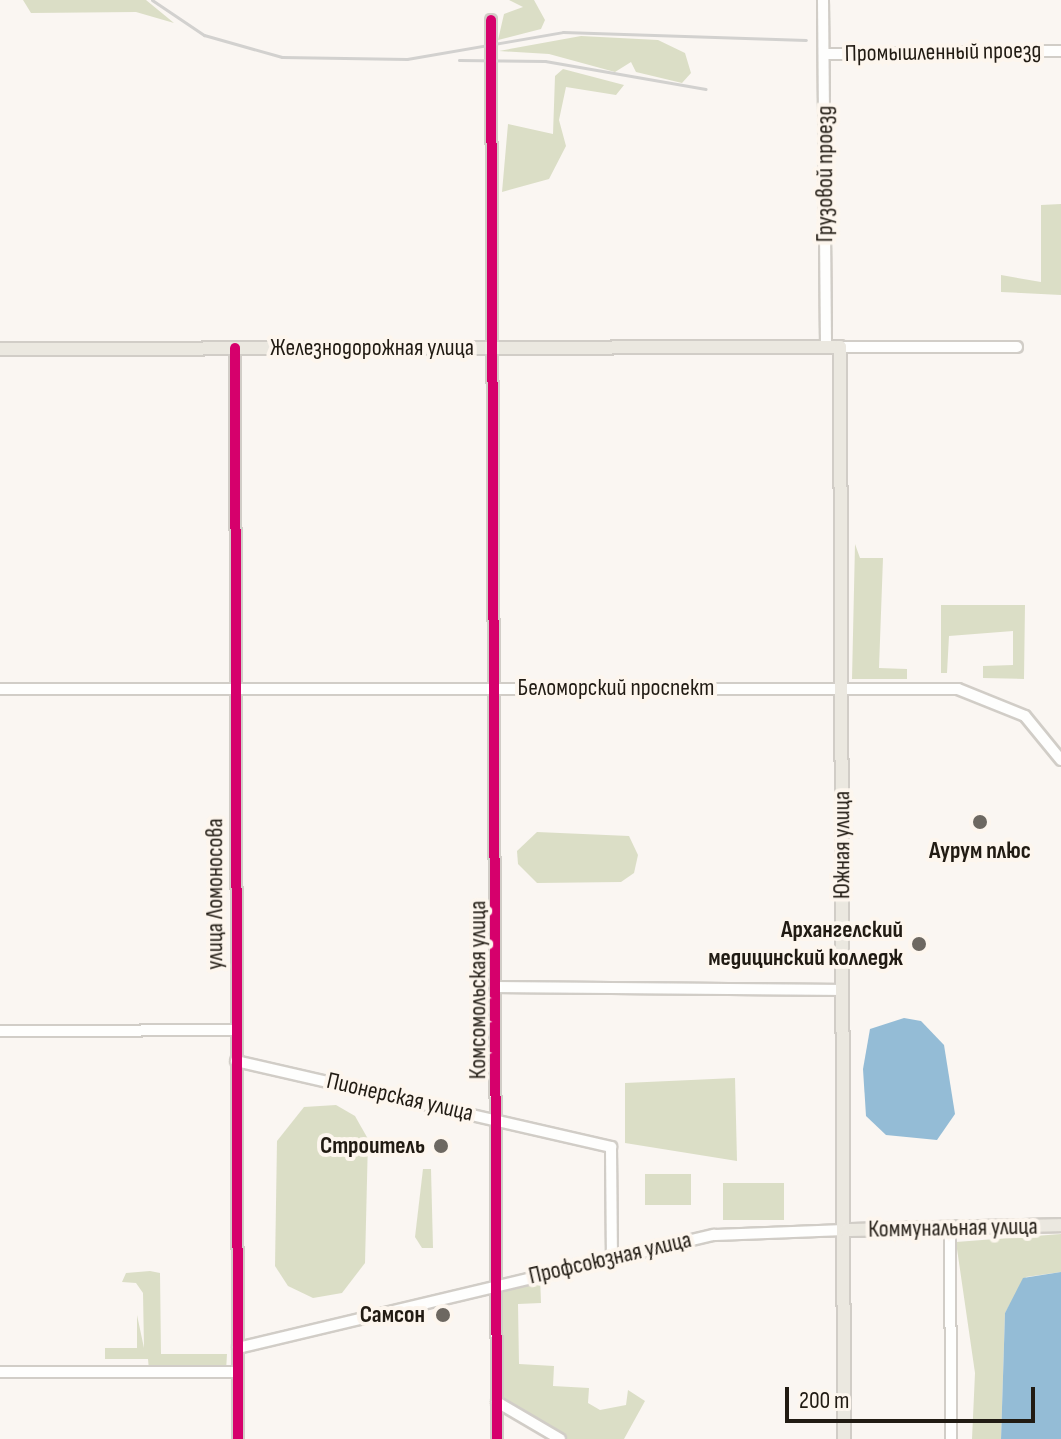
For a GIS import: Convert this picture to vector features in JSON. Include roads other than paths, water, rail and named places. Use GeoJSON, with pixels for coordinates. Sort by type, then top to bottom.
{"type":"FeatureCollection","features":[{"type":"Feature","properties":{"kind":"main road","name":"Железнодорожная улица"},"geometry":{"type":"LineString","coordinates":[[0,349],[840,347]]}},
{"type":"Feature","properties":{"kind":"main road","name":"Южная улица"},"geometry":{"type":"LineString","coordinates":[[840,347],[846,1230],[844,1439]]}},
{"type":"Feature","properties":{"kind":"main road","name":"Коммунальная улица"},"geometry":{"type":"LineString","coordinates":[[846,1230],[950,1230],[1061,1225]]}},
{"type":"Feature","properties":{"kind":"street","name":"Грузовой проезд"},"geometry":{"type":"LineString","coordinates":[[823,0],[826,347]]}},
{"type":"Feature","properties":{"kind":"street","name":"Комсомольская улица"},"geometry":{"type":"LineString","coordinates":[[491,20],[498,688],[497,1439]]}},
{"type":"Feature","properties":{"kind":"street","name":"Промышленный проезд"},"geometry":{"type":"LineString","coordinates":[[824,54],[1061,51]]}},
{"type":"Feature","properties":{"kind":"street"},"geometry":{"type":"LineString","coordinates":[[840,347],[1017,347]]}},
{"type":"Feature","properties":{"kind":"street","name":"улица Ломоносова"},"geometry":{"type":"LineString","coordinates":[[235,348],[238,1439]]}},
{"type":"Feature","properties":{"kind":"street","name":"Беломорский проспект"},"geometry":{"type":"LineString","coordinates":[[0,689],[841,688],[978,691],[1025,716],[1061,760]]}},
{"type":"Feature","properties":{"kind":"street"},"geometry":{"type":"LineString","coordinates":[[498,987],[842,990]]}},
{"type":"Feature","properties":{"kind":"street"},"geometry":{"type":"LineString","coordinates":[[0,1031],[235,1030]]}},
{"type":"Feature","properties":{"kind":"street","name":"Пионерская улица"},"geometry":{"type":"LineString","coordinates":[[236,1061],[611,1147],[612,1254]]}},
{"type":"Feature","properties":{"kind":"street","name":"Профсоюзная улица"},"geometry":{"type":"LineString","coordinates":[[238,1348],[714,1235],[846,1230]]}},
{"type":"Feature","properties":{"kind":"street"},"geometry":{"type":"LineString","coordinates":[[950,1230],[951,1439]]}},
{"type":"Feature","properties":{"kind":"street"},"geometry":{"type":"LineString","coordinates":[[0,1372],[238,1372]]}},
{"type":"Feature","properties":{"kind":"street"},"geometry":{"type":"LineString","coordinates":[[497,1402],[560,1439]]}},
{"type":"Feature","properties":{"kind":"water"},"geometry":{"type":"Polygon","coordinates":[[[904,1018],[921,1021],[944,1045],[955,1114],[937,1140],[886,1135],[866,1116],[863,1069],[870,1029],[904,1018]]]}},
{"type":"Feature","properties":{"kind":"water"},"geometry":{"type":"Polygon","coordinates":[[[1061,1272],[1061,1439],[1001,1439],[1005,1313],[1023,1278],[1061,1272]]]}},
{"type":"Feature","properties":{"kind":"railway"},"geometry":{"type":"LineString","coordinates":[[152,0],[204,35],[282,57],[407,59],[563,32],[806,40]]}},
{"type":"Feature","properties":{"kind":"railway"},"geometry":{"type":"LineString","coordinates":[[459,60],[545,61],[706,89]]}},
{"type":"Feature","properties":{"kind":"place","name":"Аурум плюс"},"geometry":{"type":"Point","coordinates":[980,822]}},
{"type":"Feature","properties":{"kind":"place","name":"Архангелский медицинский колледж"},"geometry":{"type":"Point","coordinates":[919,944]}},
{"type":"Feature","properties":{"kind":"place","name":"Строитель"},"geometry":{"type":"Point","coordinates":[441,1146]}},
{"type":"Feature","properties":{"kind":"place","name":"Самсон"},"geometry":{"type":"Point","coordinates":[443,1315]}}]}
